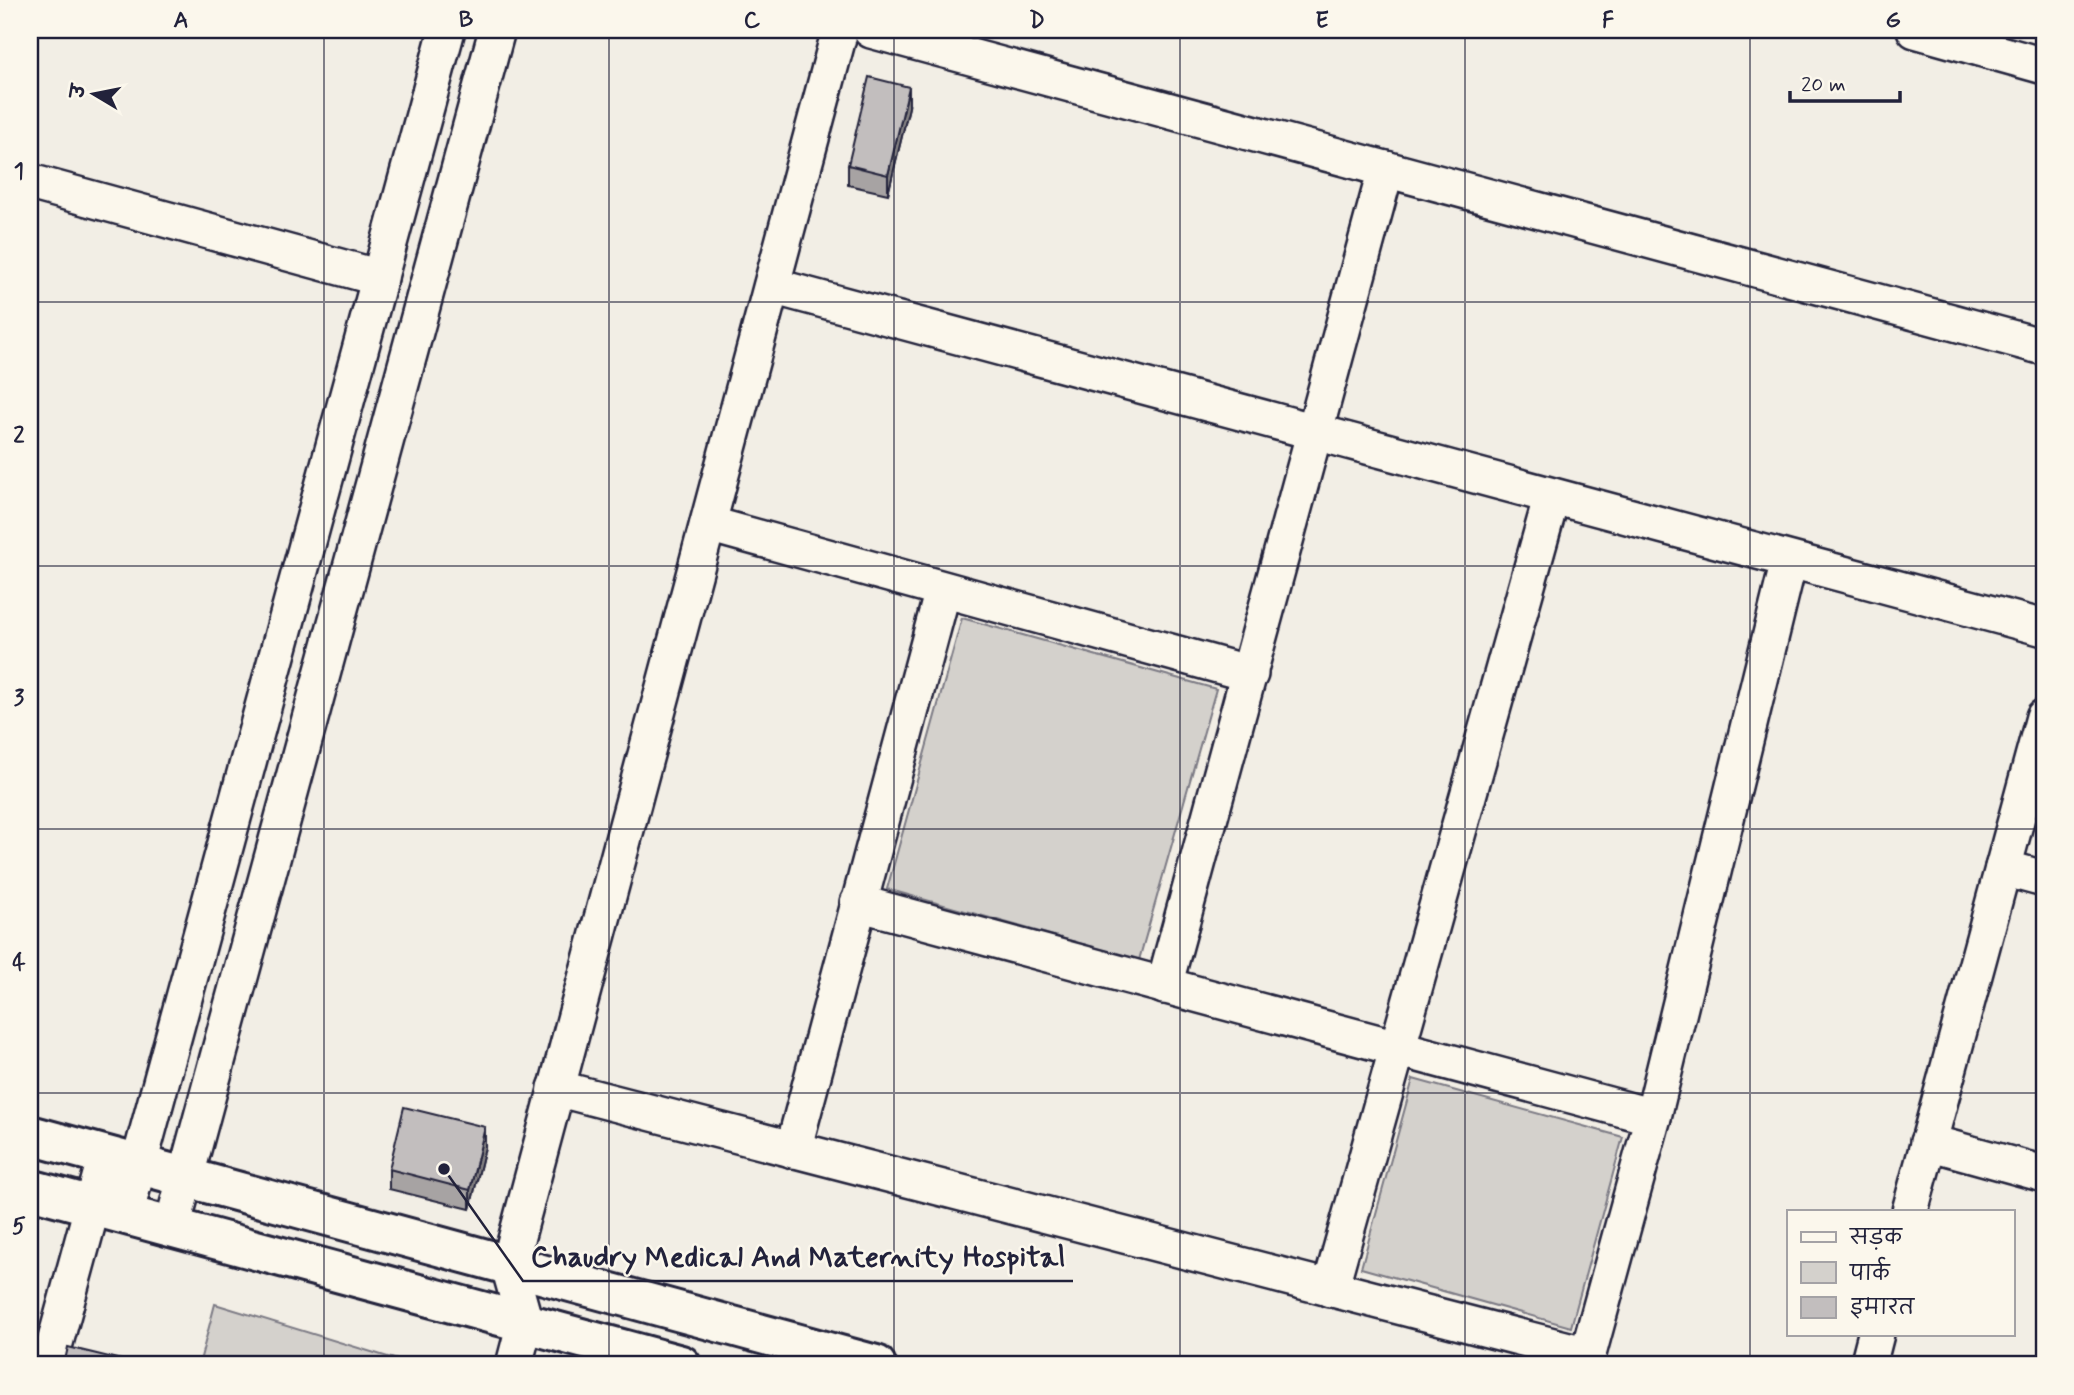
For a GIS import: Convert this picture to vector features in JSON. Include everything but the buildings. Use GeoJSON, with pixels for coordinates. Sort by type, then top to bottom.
{"type":"FeatureCollection","features":[{"type":"Feature","properties":{"kind":"street"},"geometry":{"type":"LineString","coordinates":[[49,1365],[109,1210],[380,278],[447,30]]}},
{"type":"Feature","properties":{"kind":"street"},"geometry":{"type":"LineString","coordinates":[[172,1227],[497,30]]}},
{"type":"Feature","properties":{"kind":"street"},"geometry":{"type":"LineString","coordinates":[[514,1365],[525,1323],[509,1266],[841,30]]}},
{"type":"Feature","properties":{"kind":"street"},"geometry":{"type":"LineString","coordinates":[[871,30],[934,38],[1386,169],[2044,347]]}},
{"type":"Feature","properties":{"kind":"street"},"geometry":{"type":"LineString","coordinates":[[1932,32],[2044,66]]}},
{"type":"Feature","properties":{"kind":"street"},"geometry":{"type":"LineString","coordinates":[[1164,986],[1386,169]]}},
{"type":"Feature","properties":{"kind":"street"},"geometry":{"type":"LineString","coordinates":[[30,182],[380,278]]}},
{"type":"Feature","properties":{"kind":"street"},"geometry":{"type":"LineString","coordinates":[[772,286],[2044,628]]}},
{"type":"Feature","properties":{"kind":"street"},"geometry":{"type":"LineString","coordinates":[[1330,1289],[1552,496]]}},
{"type":"Feature","properties":{"kind":"street"},"geometry":{"type":"LineString","coordinates":[[708,524],[1250,674]]}},
{"type":"Feature","properties":{"kind":"street"},"geometry":{"type":"LineString","coordinates":[[556,1088],[1330,1289],[1587,1360],[1653,1117],[1789,561]]}},
{"type":"Feature","properties":{"kind":"street"},"geometry":{"type":"LineString","coordinates":[[793,1150],[943,590]]}},
{"type":"Feature","properties":{"kind":"street"},"geometry":{"type":"LineString","coordinates":[[1910,1210],[2044,717]]}},
{"type":"Feature","properties":{"kind":"street"},"geometry":{"type":"LineString","coordinates":[[2003,868],[2044,879]]}},
{"type":"Feature","properties":{"kind":"street"},"geometry":{"type":"LineString","coordinates":[[858,903],[1653,1117]]}},
{"type":"Feature","properties":{"kind":"street"},"geometry":{"type":"LineString","coordinates":[[30,1135],[876,1365]]}},
{"type":"Feature","properties":{"kind":"street"},"geometry":{"type":"LineString","coordinates":[[1928,1142],[2044,1174]]}},
{"type":"Feature","properties":{"kind":"street"},"geometry":{"type":"LineString","coordinates":[[30,1189],[681,1365]]}},
{"type":"Feature","properties":{"kind":"street"},"geometry":{"type":"LineString","coordinates":[[1868,1365],[1875,1336]]}},
{"type":"Feature","properties":{"kind":"green space"},"geometry":{"type":"Polygon","coordinates":[[[962,618],[1216,689],[1139,960],[887,889],[962,618]]]}},
{"type":"Feature","properties":{"kind":"green space"},"geometry":{"type":"Polygon","coordinates":[[[1413,1079],[1623,1137],[1571,1327],[1361,1268],[1413,1079]]]}},
{"type":"Feature","properties":{"kind":"green space"},"geometry":{"type":"Polygon","coordinates":[[[215,1304],[414,1365],[199,1365],[215,1304]]]}},
{"type":"Feature","properties":{"kind":"place","name":"Chaudry Medical And Maternity Hospital"},"geometry":{"type":"Point","coordinates":[444,1169]}}]}
